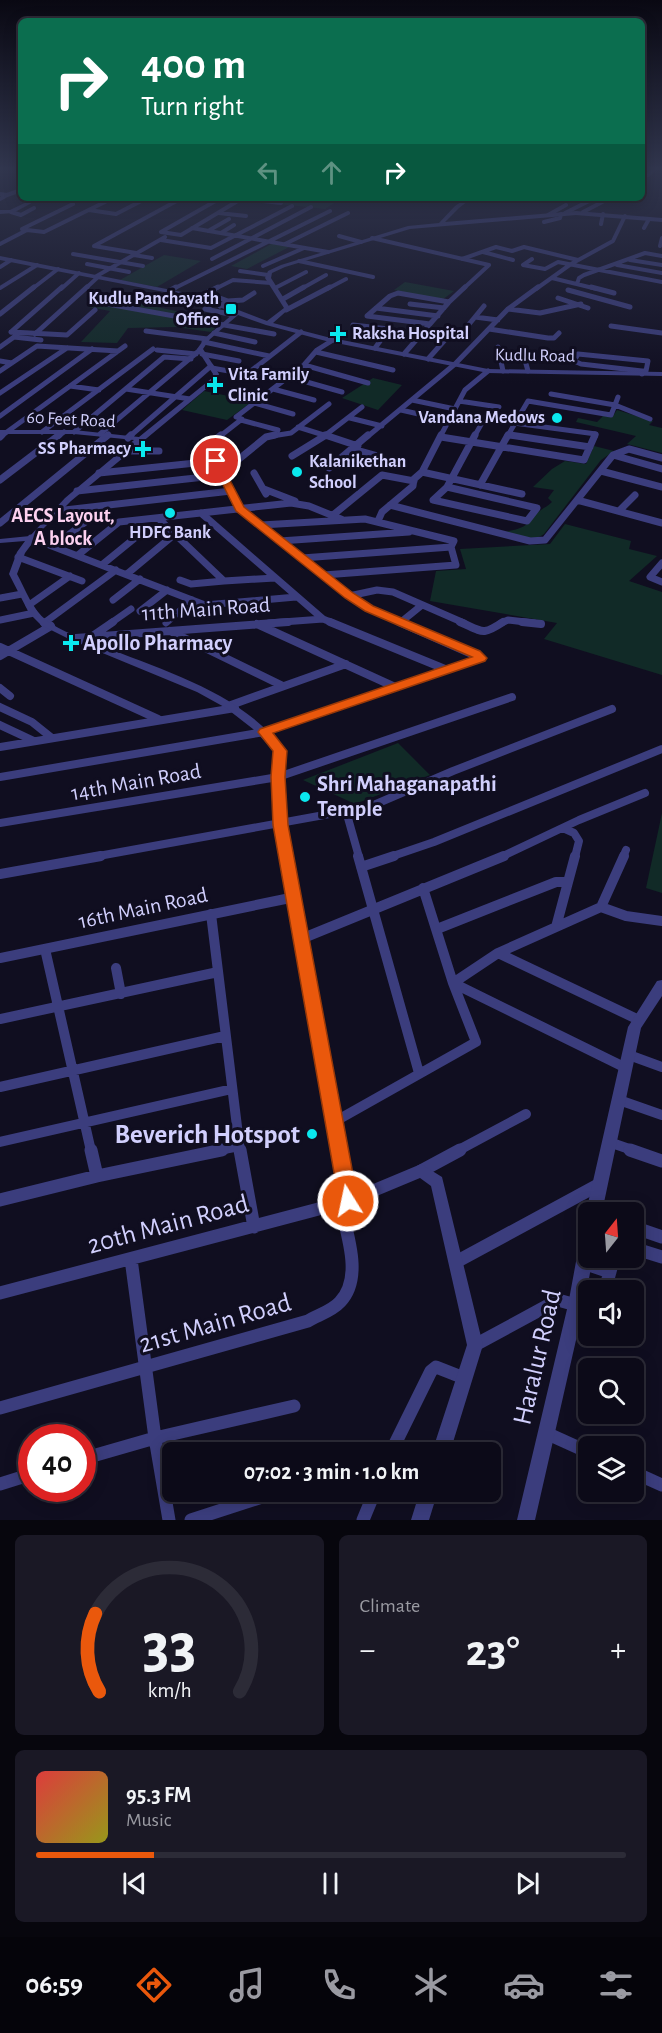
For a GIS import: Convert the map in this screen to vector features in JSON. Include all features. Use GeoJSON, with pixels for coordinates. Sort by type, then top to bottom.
{"type":"FeatureCollection","features":[{"type":"Feature","properties":{"kind":"street"},"geometry":{"type":"LineString","coordinates":[[103,241],[94,246],[152,258]]}},
{"type":"Feature","properties":{"kind":"street"},"geometry":{"type":"LineString","coordinates":[[35,334],[97,277],[159,241]]}},
{"type":"Feature","properties":{"kind":"street"},"geometry":{"type":"LineString","coordinates":[[167,241],[212,248],[225,241]]}},
{"type":"Feature","properties":{"kind":"street"},"geometry":{"type":"LineString","coordinates":[[212,259],[246,241]]}},
{"type":"Feature","properties":{"kind":"street"},"geometry":{"type":"LineString","coordinates":[[169,291],[266,241],[328,252]]}},
{"type":"Feature","properties":{"kind":"street"},"geometry":{"type":"LineString","coordinates":[[284,244],[290,241]]}},
{"type":"Feature","properties":{"kind":"street"},"geometry":{"type":"LineString","coordinates":[[357,241],[361,242]]}},
{"type":"Feature","properties":{"kind":"street"},"geometry":{"type":"LineString","coordinates":[[271,281],[278,268],[364,241]]}},
{"type":"Feature","properties":{"kind":"street"},"geometry":{"type":"LineString","coordinates":[[385,241],[489,266],[449,302],[405,354]]}},
{"type":"Feature","properties":{"kind":"street"},"geometry":{"type":"LineString","coordinates":[[329,468],[455,364],[508,309],[570,265],[614,241]]}},
{"type":"Feature","properties":{"kind":"street"},"geometry":{"type":"LineString","coordinates":[[660,246],[661,241]]}},
{"type":"Feature","properties":{"kind":"street"},"geometry":{"type":"LineString","coordinates":[[502,242],[490,247],[523,254]]}},
{"type":"Feature","properties":{"kind":"street"},"geometry":{"type":"LineString","coordinates":[[512,251],[524,247],[578,260]]}},
{"type":"Feature","properties":{"kind":"street"},"geometry":{"type":"LineString","coordinates":[[263,266],[304,248]]}},
{"type":"Feature","properties":{"kind":"street"},"geometry":{"type":"LineString","coordinates":[[462,259],[494,248]]}},
{"type":"Feature","properties":{"kind":"street"},"geometry":{"type":"LineString","coordinates":[[483,252],[541,269],[558,262],[662,282]]}},
{"type":"Feature","properties":{"kind":"street"},"geometry":{"type":"LineString","coordinates":[[577,284],[581,276],[645,253],[662,256]]}},
{"type":"Feature","properties":{"kind":"street"},"geometry":{"type":"LineString","coordinates":[[73,254],[142,266]]}},
{"type":"Feature","properties":{"kind":"street","name":"Kudlu Road"},"geometry":{"type":"LineString","coordinates":[[0,258],[202,298],[236,314],[268,324],[333,340],[488,371],[662,374]]}},
{"type":"Feature","properties":{"kind":"street"},"geometry":{"type":"LineString","coordinates":[[523,265],[532,259]]}},
{"type":"Feature","properties":{"kind":"street"},"geometry":{"type":"LineString","coordinates":[[0,267],[11,260]]}},
{"type":"Feature","properties":{"kind":"street"},"geometry":{"type":"LineString","coordinates":[[629,260],[662,265]]}},
{"type":"Feature","properties":{"kind":"street"},"geometry":{"type":"LineString","coordinates":[[299,261],[373,277]]}},
{"type":"Feature","properties":{"kind":"street"},"geometry":{"type":"LineString","coordinates":[[87,264],[129,272]]}},
{"type":"Feature","properties":{"kind":"street"},"geometry":{"type":"LineString","coordinates":[[0,288],[37,265]]}},
{"type":"Feature","properties":{"kind":"street"},"geometry":{"type":"LineString","coordinates":[[616,265],[662,273]]}},
{"type":"Feature","properties":{"kind":"street"},"geometry":{"type":"LineString","coordinates":[[0,314],[58,269]]}},
{"type":"Feature","properties":{"kind":"street"},"geometry":{"type":"LineString","coordinates":[[237,272],[271,281],[283,299],[286,310]]}},
{"type":"Feature","properties":{"kind":"street"},"geometry":{"type":"LineString","coordinates":[[228,301],[206,292],[233,280],[271,281],[306,272]]}},
{"type":"Feature","properties":{"kind":"street"},"geometry":{"type":"LineString","coordinates":[[79,273],[11,332],[68,335],[94,310]]}},
{"type":"Feature","properties":{"kind":"street"},"geometry":{"type":"LineString","coordinates":[[283,299],[326,275]]}},
{"type":"Feature","properties":{"kind":"street"},"geometry":{"type":"LineString","coordinates":[[552,278],[614,293]]}},
{"type":"Feature","properties":{"kind":"street"},"geometry":{"type":"LineString","coordinates":[[268,324],[286,310],[346,279]]}},
{"type":"Feature","properties":{"kind":"street"},"geometry":{"type":"LineString","coordinates":[[588,308],[558,298],[568,288],[630,307]]}},
{"type":"Feature","properties":{"kind":"street"},"geometry":{"type":"LineString","coordinates":[[236,314],[205,309],[228,301],[243,300],[254,293]]}},
{"type":"Feature","properties":{"kind":"street"},"geometry":{"type":"LineString","coordinates":[[430,324],[367,316],[390,296],[398,293],[449,302]]}},
{"type":"Feature","properties":{"kind":"street"},"geometry":{"type":"LineString","coordinates":[[102,303],[274,334]]}},
{"type":"Feature","properties":{"kind":"street"},"geometry":{"type":"LineString","coordinates":[[410,304],[444,308]]}},
{"type":"Feature","properties":{"kind":"street"},"geometry":{"type":"LineString","coordinates":[[508,309],[540,313],[581,304]]}},
{"type":"Feature","properties":{"kind":"street"},"geometry":{"type":"LineString","coordinates":[[0,306],[8,307]]}},
{"type":"Feature","properties":{"kind":"street"},"geometry":{"type":"LineString","coordinates":[[465,329],[483,306]]}},
{"type":"Feature","properties":{"kind":"street"},"geometry":{"type":"LineString","coordinates":[[376,308],[438,316]]}},
{"type":"Feature","properties":{"kind":"street"},"geometry":{"type":"LineString","coordinates":[[0,523],[199,353],[206,340],[236,314]]}},
{"type":"Feature","properties":{"kind":"street"},"geometry":{"type":"LineString","coordinates":[[475,317],[498,320]]}},
{"type":"Feature","properties":{"kind":"street"},"geometry":{"type":"LineString","coordinates":[[353,326],[389,329],[375,348]]}},
{"type":"Feature","properties":{"kind":"street"},"geometry":{"type":"LineString","coordinates":[[611,326],[662,333]]}},
{"type":"Feature","properties":{"kind":"street"},"geometry":{"type":"LineString","coordinates":[[489,329],[548,338],[554,338],[559,333]]}},
{"type":"Feature","properties":{"kind":"street"},"geometry":{"type":"LineString","coordinates":[[146,331],[174,333],[269,356]]}},
{"type":"Feature","properties":{"kind":"street"},"geometry":{"type":"LineString","coordinates":[[247,375],[301,332]]}},
{"type":"Feature","properties":{"kind":"street"},"geometry":{"type":"LineString","coordinates":[[428,359],[452,332]]}},
{"type":"Feature","properties":{"kind":"street"},"geometry":{"type":"LineString","coordinates":[[214,333],[255,342]]}},
{"type":"Feature","properties":{"kind":"street"},"geometry":{"type":"LineString","coordinates":[[283,336],[292,338]]}},
{"type":"Feature","properties":{"kind":"street"},"geometry":{"type":"LineString","coordinates":[[0,347],[15,338],[41,340]]}},
{"type":"Feature","properties":{"kind":"street"},"geometry":{"type":"LineString","coordinates":[[278,430],[236,417],[333,340]]}},
{"type":"Feature","properties":{"kind":"street"},"geometry":{"type":"LineString","coordinates":[[0,370],[37,346],[118,351]]}},
{"type":"Feature","properties":{"kind":"street"},"geometry":{"type":"LineString","coordinates":[[2,434],[125,346]]}},
{"type":"Feature","properties":{"kind":"street"},"geometry":{"type":"LineString","coordinates":[[498,347],[503,371]]}},
{"type":"Feature","properties":{"kind":"street"},"geometry":{"type":"LineString","coordinates":[[0,393],[67,348]]}},
{"type":"Feature","properties":{"kind":"street"},"geometry":{"type":"LineString","coordinates":[[42,432],[155,349],[199,353],[239,361]]}},
{"type":"Feature","properties":{"kind":"street"},"geometry":{"type":"LineString","coordinates":[[0,416],[92,350]]}},
{"type":"Feature","properties":{"kind":"street"},"geometry":{"type":"LineString","coordinates":[[316,352],[393,370]]}},
{"type":"Feature","properties":{"kind":"street"},"geometry":{"type":"LineString","coordinates":[[199,353],[216,374],[215,379],[77,491],[31,538],[18,557],[13,574],[21,594],[34,613],[48,624],[192,686],[233,707],[264,732],[280,751],[278,777],[281,825],[334,1122],[344,1202],[421,1171],[526,1114]]}},
{"type":"Feature","properties":{"kind":"street"},"geometry":{"type":"LineString","coordinates":[[523,353],[528,371]]}},
{"type":"Feature","properties":{"kind":"street"},"geometry":{"type":"LineString","coordinates":[[578,354],[648,361],[646,371],[642,372],[581,364],[574,361],[578,354]]}},
{"type":"Feature","properties":{"kind":"street"},"geometry":{"type":"LineString","coordinates":[[74,432],[164,357],[190,360]]}},
{"type":"Feature","properties":{"kind":"street"},"geometry":{"type":"LineString","coordinates":[[0,361],[10,362]]}},
{"type":"Feature","properties":{"kind":"street"},"geometry":{"type":"LineString","coordinates":[[304,365],[368,383]]}},
{"type":"Feature","properties":{"kind":"street"},"geometry":{"type":"LineString","coordinates":[[211,367],[283,381]]}},
{"type":"Feature","properties":{"kind":"street"},"geometry":{"type":"LineString","coordinates":[[128,438],[211,367]]}},
{"type":"Feature","properties":{"kind":"street"},"geometry":{"type":"LineString","coordinates":[[378,521],[382,512],[413,486],[465,390],[488,371]]}},
{"type":"Feature","properties":{"kind":"street"},"geometry":{"type":"LineString","coordinates":[[289,377],[342,392]]}},
{"type":"Feature","properties":{"kind":"street"},"geometry":{"type":"LineString","coordinates":[[70,386],[99,390]]}},
{"type":"Feature","properties":{"kind":"street"},"geometry":{"type":"LineString","coordinates":[[126,389],[190,399]]}},
{"type":"Feature","properties":{"kind":"street"},"geometry":{"type":"LineString","coordinates":[[273,389],[314,400]]}},
{"type":"Feature","properties":{"kind":"street"},"geometry":{"type":"LineString","coordinates":[[551,394],[615,405],[650,419]]}},
{"type":"Feature","properties":{"kind":"street"},"geometry":{"type":"LineString","coordinates":[[480,485],[528,401],[611,415],[618,397]]}},
{"type":"Feature","properties":{"kind":"street"},"geometry":{"type":"LineString","coordinates":[[412,400],[455,409]]}},
{"type":"Feature","properties":{"kind":"street"},"geometry":{"type":"LineString","coordinates":[[459,401],[499,407]]}},
{"type":"Feature","properties":{"kind":"street"},"geometry":{"type":"LineString","coordinates":[[254,403],[293,414]]}},
{"type":"Feature","properties":{"kind":"street"},"geometry":{"type":"LineString","coordinates":[[239,459],[266,437],[289,434],[329,404]]}},
{"type":"Feature","properties":{"kind":"street"},"geometry":{"type":"LineString","coordinates":[[292,456],[325,436],[362,407]]}},
{"type":"Feature","properties":{"kind":"street"},"geometry":{"type":"LineString","coordinates":[[401,410],[449,421]]}},
{"type":"Feature","properties":{"kind":"street"},"geometry":{"type":"LineString","coordinates":[[447,487],[537,508],[527,521],[433,500],[447,487],[487,414]]}},
{"type":"Feature","properties":{"kind":"street"},"geometry":{"type":"LineString","coordinates":[[350,418],[382,426]]}},
{"type":"Feature","properties":{"kind":"street"},"geometry":{"type":"LineString","coordinates":[[0,777],[264,732],[481,658],[369,609],[349,596],[240,508],[216,461],[210,454],[200,452],[241,420]]}},
{"type":"Feature","properties":{"kind":"street"},"geometry":{"type":"LineString","coordinates":[[441,437],[584,460],[596,434],[593,430],[514,423]]}},
{"type":"Feature","properties":{"kind":"street"},"geometry":{"type":"LineString","coordinates":[[298,427],[378,456]]}},
{"type":"Feature","properties":{"kind":"street"},"geometry":{"type":"LineString","coordinates":[[0,480],[64,432]]}},
{"type":"Feature","properties":{"kind":"street","name":"60 Feet Road"},"geometry":{"type":"LineString","coordinates":[[2,434],[74,432],[141,439]]}},
{"type":"Feature","properties":{"kind":"street"},"geometry":{"type":"LineString","coordinates":[[507,435],[590,447]]}},
{"type":"Feature","properties":{"kind":"street"},"geometry":{"type":"LineString","coordinates":[[390,505],[530,541],[545,540],[613,455],[629,449],[662,458]]}},
{"type":"Feature","properties":{"kind":"street"},"geometry":{"type":"LineString","coordinates":[[126,451],[159,451]]}},
{"type":"Feature","properties":{"kind":"street"},"geometry":{"type":"LineString","coordinates":[[613,455],[662,470]]}},
{"type":"Feature","properties":{"kind":"street"},"geometry":{"type":"LineString","coordinates":[[99,473],[216,461]]}},
{"type":"Feature","properties":{"kind":"street"},"geometry":{"type":"LineString","coordinates":[[601,471],[662,487]]}},
{"type":"Feature","properties":{"kind":"street"},"geometry":{"type":"LineString","coordinates":[[422,472],[522,495]]}},
{"type":"Feature","properties":{"kind":"street"},"geometry":{"type":"LineString","coordinates":[[255,473],[273,505]]}},
{"type":"Feature","properties":{"kind":"street"},"geometry":{"type":"LineString","coordinates":[[77,491],[223,475]]}},
{"type":"Feature","properties":{"kind":"street"},"geometry":{"type":"LineString","coordinates":[[333,515],[382,476],[414,481]]}},
{"type":"Feature","properties":{"kind":"street"},"geometry":{"type":"LineString","coordinates":[[264,489],[343,519]]}},
{"type":"Feature","properties":{"kind":"street"},"geometry":{"type":"LineString","coordinates":[[56,511],[231,491]]}},
{"type":"Feature","properties":{"kind":"street"},"geometry":{"type":"LineString","coordinates":[[460,506],[471,492]]}},
{"type":"Feature","properties":{"kind":"street"},"geometry":{"type":"LineString","coordinates":[[619,511],[634,495]]}},
{"type":"Feature","properties":{"kind":"street"},"geometry":{"type":"LineString","coordinates":[[577,500],[660,520]]}},
{"type":"Feature","properties":{"kind":"street"},"geometry":{"type":"LineString","coordinates":[[78,555],[119,522],[301,503]]}},
{"type":"Feature","properties":{"kind":"street"},"geometry":{"type":"LineString","coordinates":[[201,513],[323,619],[445,669]]}},
{"type":"Feature","properties":{"kind":"street"},"geometry":{"type":"LineString","coordinates":[[55,546],[92,517]]}},
{"type":"Feature","properties":{"kind":"street"},"geometry":{"type":"LineString","coordinates":[[158,518],[224,581]]}},
{"type":"Feature","properties":{"kind":"street"},"geometry":{"type":"LineString","coordinates":[[261,525],[343,519],[378,521],[454,542],[451,547]]}},
{"type":"Feature","properties":{"kind":"street"},"geometry":{"type":"LineString","coordinates":[[280,540],[417,532]]}},
{"type":"Feature","properties":{"kind":"street"},"geometry":{"type":"LineString","coordinates":[[103,564],[141,533]]}},
{"type":"Feature","properties":{"kind":"street"},"geometry":{"type":"LineString","coordinates":[[127,574],[175,534]]}},
{"type":"Feature","properties":{"kind":"street"},"geometry":{"type":"LineString","coordinates":[[0,541],[31,538],[205,605],[296,597]]}},
{"type":"Feature","properties":{"kind":"street"},"geometry":{"type":"LineString","coordinates":[[302,558],[451,547]]}},
{"type":"Feature","properties":{"kind":"street"},"geometry":{"type":"LineString","coordinates":[[324,576],[454,566],[457,562],[451,547]]}},
{"type":"Feature","properties":{"kind":"street"},"geometry":{"type":"LineString","coordinates":[[18,557],[82,581]]}},
{"type":"Feature","properties":{"kind":"street"},"geometry":{"type":"LineString","coordinates":[[662,563],[650,577],[662,582]]}},
{"type":"Feature","properties":{"kind":"street"},"geometry":{"type":"LineString","coordinates":[[0,656],[48,624],[116,570]]}},
{"type":"Feature","properties":{"kind":"street"},"geometry":{"type":"LineString","coordinates":[[29,605],[70,576]]}},
{"type":"Feature","properties":{"kind":"street"},"geometry":{"type":"LineString","coordinates":[[180,580],[191,584],[275,578]]}},
{"type":"Feature","properties":{"kind":"street"},"geometry":{"type":"LineString","coordinates":[[113,600],[140,579]]}},
{"type":"Feature","properties":{"kind":"street"},"geometry":{"type":"LineString","coordinates":[[140,611],[167,590]]}},
{"type":"Feature","properties":{"kind":"street"},"geometry":{"type":"LineString","coordinates":[[349,596],[384,590],[484,632],[492,632],[502,621],[507,620],[541,624]]}},
{"type":"Feature","properties":{"kind":"street"},"geometry":{"type":"LineString","coordinates":[[0,598],[21,594]]}},
{"type":"Feature","properties":{"kind":"street"},"geometry":{"type":"LineString","coordinates":[[192,600],[167,627],[283,686]]}},
{"type":"Feature","properties":{"kind":"street"},"geometry":{"type":"LineString","coordinates":[[401,622],[422,605]]}},
{"type":"Feature","properties":{"kind":"street"},"geometry":{"type":"LineString","coordinates":[[76,638],[91,637],[131,609]]}},
{"type":"Feature","properties":{"kind":"street"},"geometry":{"type":"LineString","coordinates":[[0,620],[34,613]]}},
{"type":"Feature","properties":{"kind":"street","name":"11th Main Road"},"geometry":{"type":"LineString","coordinates":[[91,637],[167,627],[323,619]]}},
{"type":"Feature","properties":{"kind":"street"},"geometry":{"type":"LineString","coordinates":[[256,624],[395,687]]}},
{"type":"Feature","properties":{"kind":"street"},"geometry":{"type":"LineString","coordinates":[[0,647],[159,720]]}},
{"type":"Feature","properties":{"kind":"street"},"geometry":{"type":"LineString","coordinates":[[0,747],[233,707],[283,686],[346,664]]}},
{"type":"Feature","properties":{"kind":"street"},"geometry":{"type":"LineString","coordinates":[[0,688],[10,696]]}},
{"type":"Feature","properties":{"kind":"street","name":"14th Main Road"},"geometry":{"type":"LineString","coordinates":[[0,823],[278,777],[512,697]]}},
{"type":"Feature","properties":{"kind":"street"},"geometry":{"type":"LineString","coordinates":[[0,707],[32,722],[52,738]]}},
{"type":"Feature","properties":{"kind":"street"},"geometry":{"type":"LineString","coordinates":[[0,874],[346,812],[355,813],[453,771],[612,710]]}},
{"type":"Feature","properties":{"kind":"street"},"geometry":{"type":"LineString","coordinates":[[0,725],[34,741]]}},
{"type":"Feature","properties":{"kind":"street"},"geometry":{"type":"LineString","coordinates":[[360,867],[434,842],[662,749]]}},
{"type":"Feature","properties":{"kind":"street"},"geometry":{"type":"LineString","coordinates":[[301,939],[487,864],[645,793]]}},
{"type":"Feature","properties":{"kind":"street"},"geometry":{"type":"LineString","coordinates":[[346,812],[419,1073]]}},
{"type":"Feature","properties":{"kind":"street"},"geometry":{"type":"LineString","coordinates":[[556,927],[579,841],[574,833],[563,828]]}},
{"type":"Feature","properties":{"kind":"street"},"geometry":{"type":"LineString","coordinates":[[453,983],[498,953],[601,907],[626,850]]}},
{"type":"Feature","properties":{"kind":"street"},"geometry":{"type":"LineString","coordinates":[[437,929],[556,882],[568,882]]}},
{"type":"Feature","properties":{"kind":"street"},"geometry":{"type":"LineString","coordinates":[[334,1122],[476,1042],[453,983],[423,888]]}},
{"type":"Feature","properties":{"kind":"street","name":"16th Main Road"},"geometry":{"type":"LineString","coordinates":[[0,958],[295,897]]}},
{"type":"Feature","properties":{"kind":"street"},"geometry":{"type":"LineString","coordinates":[[601,907],[626,916],[662,921]]}},
{"type":"Feature","properties":{"kind":"street"},"geometry":{"type":"LineString","coordinates":[[211,914],[239,1146],[254,1227]]}},
{"type":"Feature","properties":{"kind":"street"},"geometry":{"type":"LineString","coordinates":[[45,949],[97,1176]]}},
{"type":"Feature","properties":{"kind":"street"},"geometry":{"type":"LineString","coordinates":[[498,953],[639,1020]]}},
{"type":"Feature","properties":{"kind":"street"},"geometry":{"type":"LineString","coordinates":[[116,968],[121,994]]}},
{"type":"Feature","properties":{"kind":"street"},"geometry":{"type":"LineString","coordinates":[[0,1019],[218,972]]}},
{"type":"Feature","properties":{"kind":"street"},"geometry":{"type":"LineString","coordinates":[[453,983],[627,1061],[662,1067]]}},
{"type":"Feature","properties":{"kind":"street"},"geometry":{"type":"LineString","coordinates":[[596,1202],[635,1027],[660,990]]}},
{"type":"Feature","properties":{"kind":"street"},"geometry":{"type":"LineString","coordinates":[[0,1087],[225,1036]]}},
{"type":"Feature","properties":{"kind":"street"},"geometry":{"type":"LineString","coordinates":[[0,1142],[232,1089]]}},
{"type":"Feature","properties":{"kind":"street"},"geometry":{"type":"LineString","coordinates":[[619,1100],[662,1115]]}},
{"type":"Feature","properties":{"kind":"street"},"geometry":{"type":"LineString","coordinates":[[609,1142],[662,1161]]}},
{"type":"Feature","properties":{"kind":"street"},"geometry":{"type":"LineString","coordinates":[[0,1200],[97,1176],[239,1146]]}},
{"type":"Feature","properties":{"kind":"street"},"geometry":{"type":"LineString","coordinates":[[421,1171],[437,1182],[475,1345],[444,1442]]}},
{"type":"Feature","properties":{"kind":"street"},"geometry":{"type":"LineString","coordinates":[[456,1262],[600,1184]]}},
{"type":"Feature","properties":{"kind":"street","name":"20th Main Road"},"geometry":{"type":"LineString","coordinates":[[0,1293],[344,1202]]}},
{"type":"Feature","properties":{"kind":"street","name":"21st Main Road"},"geometry":{"type":"LineString","coordinates":[[0,1408],[308,1321],[340,1301],[349,1285],[353,1259],[344,1202]]}},
{"type":"Feature","properties":{"kind":"street"},"geometry":{"type":"LineString","coordinates":[[644,1231],[662,1237]]}},
{"type":"Feature","properties":{"kind":"street"},"geometry":{"type":"LineString","coordinates":[[644,1251],[662,1257]]}},
{"type":"Feature","properties":{"kind":"street"},"geometry":{"type":"LineString","coordinates":[[130,1259],[169,1520]]}},
{"type":"Feature","properties":{"kind":"street","name":"Haralur Road"},"geometry":{"type":"LineString","coordinates":[[526,1520],[576,1305],[582,1268]]}},
{"type":"Feature","properties":{"kind":"street"},"geometry":{"type":"LineString","coordinates":[[598,1268],[610,1272]]}},
{"type":"Feature","properties":{"kind":"street"},"geometry":{"type":"LineString","coordinates":[[608,1280],[611,1268]]}},
{"type":"Feature","properties":{"kind":"street"},"geometry":{"type":"LineString","coordinates":[[475,1345],[558,1300],[576,1305]]}},
{"type":"Feature","properties":{"kind":"street"},"geometry":{"type":"LineString","coordinates":[[396,1442],[430,1371],[436,1367],[464,1378]]}},
{"type":"Feature","properties":{"kind":"street"},"geometry":{"type":"LineString","coordinates":[[96,1455],[155,1438],[294,1406]]}},
{"type":"Feature","properties":{"kind":"street"},"geometry":{"type":"LineString","coordinates":[[546,1433],[578,1447]]}},
{"type":"Feature","properties":{"kind":"street"},"geometry":{"type":"LineString","coordinates":[[644,1477],[662,1485]]}},
{"type":"Feature","properties":{"kind":"street"},"geometry":{"type":"LineString","coordinates":[[0,1484],[18,1478]]}},
{"type":"Feature","properties":{"kind":"street"},"geometry":{"type":"LineString","coordinates":[[190,1520],[246,1502]]}},
{"type":"Feature","properties":{"kind":"street"},"geometry":{"type":"LineString","coordinates":[[363,1520],[370,1502]]}},
{"type":"Feature","properties":{"kind":"street"},"geometry":{"type":"LineString","coordinates":[[420,1520],[426,1502]]}},
{"type":"Feature","properties":{"kind":"green space"},"geometry":{"type":"Polygon","coordinates":[[[273,243],[291,246],[247,269],[231,266],[273,243]]]}},
{"type":"Feature","properties":{"kind":"green space"},"geometry":{"type":"Polygon","coordinates":[[[164,255],[201,261],[157,287],[120,280],[164,255]]]}},
{"type":"Feature","properties":{"kind":"green space"},"geometry":{"type":"Polygon","coordinates":[[[405,282],[454,291],[442,300],[394,290],[405,282]]]}},
{"type":"Feature","properties":{"kind":"green space"},"geometry":{"type":"Polygon","coordinates":[[[94,294],[205,317],[201,319],[220,324],[211,332],[176,327],[128,328],[117,343],[81,342],[110,311],[88,307],[94,301],[88,299],[94,294]]]}},
{"type":"Feature","properties":{"kind":"green space"},"geometry":{"type":"Polygon","coordinates":[[[373,378],[402,385],[378,410],[342,398],[373,378]]]}},
{"type":"Feature","properties":{"kind":"green space"},"geometry":{"type":"Polygon","coordinates":[[[204,391],[253,401],[227,420],[182,410],[204,391]]]}},
{"type":"Feature","properties":{"kind":"green space"},"geometry":{"type":"Polygon","coordinates":[[[617,410],[653,421],[649,425],[662,428],[662,453],[627,444],[636,436],[576,422],[578,418],[597,422],[603,416],[613,416],[617,410]]]}},
{"type":"Feature","properties":{"kind":"green space"},"geometry":{"type":"Polygon","coordinates":[[[594,446],[614,451],[601,460],[544,534],[530,538],[505,532],[524,526],[552,502],[548,498],[554,490],[533,487],[552,469],[565,461],[586,464],[594,446]]]}},
{"type":"Feature","properties":{"kind":"green space"},"geometry":{"type":"Polygon","coordinates":[[[565,524],[631,541],[629,549],[657,556],[629,581],[662,592],[662,675],[544,639],[557,623],[430,601],[436,571],[466,569],[460,549],[550,544],[565,524]]]}},
{"type":"Feature","properties":{"kind":"green space"},"geometry":{"type":"Polygon","coordinates":[[[398,743],[430,775],[355,804],[303,780],[398,743]]]}},
{"type":"Feature","properties":{"kind":"green space"},"geometry":{"type":"Polygon","coordinates":[[[662,813],[662,893],[646,888],[662,813]]]}},
{"type":"Feature","properties":{"kind":"place","name":"Kudlu Panchayath Office"},"geometry":{"type":"Point","coordinates":[231,309]}},
{"type":"Feature","properties":{"kind":"place","name":"Raksha Hospital"},"geometry":{"type":"Point","coordinates":[338,334]}},
{"type":"Feature","properties":{"kind":"place","name":"Vita Family Clinic"},"geometry":{"type":"Point","coordinates":[215,385]}},
{"type":"Feature","properties":{"kind":"place","name":"Vandana Medows"},"geometry":{"type":"Point","coordinates":[557,418]}},
{"type":"Feature","properties":{"kind":"place","name":"SS Pharmacy"},"geometry":{"type":"Point","coordinates":[143,449]}},
{"type":"Feature","properties":{"kind":"place","name":"Kalanikethan School"},"geometry":{"type":"Point","coordinates":[297,472]}},
{"type":"Feature","properties":{"kind":"place","name":"HDFC Bank"},"geometry":{"type":"Point","coordinates":[170,513]}},
{"type":"Feature","properties":{"kind":"place","name":"Apollo Pharmacy"},"geometry":{"type":"Point","coordinates":[71,643]}},
{"type":"Feature","properties":{"kind":"place","name":"Shri Mahaganapathi Temple"},"geometry":{"type":"Point","coordinates":[305,797]}},
{"type":"Feature","properties":{"kind":"place","name":"Beverich Hotspot"},"geometry":{"type":"Point","coordinates":[312,1134]}},
{"type":"Feature","properties":{"kind":"district","name":"AECS Layout, A block"},"geometry":{"type":"Point","coordinates":[63,528]}},
{"type":"Feature","properties":{"kind":"route"},"geometry":{"type":"LineString","coordinates":[[216,461],[240,508],[349,596],[369,609],[481,658],[478,661],[445,669],[264,732],[280,751],[278,777],[281,825],[348,1201]]}}]}
